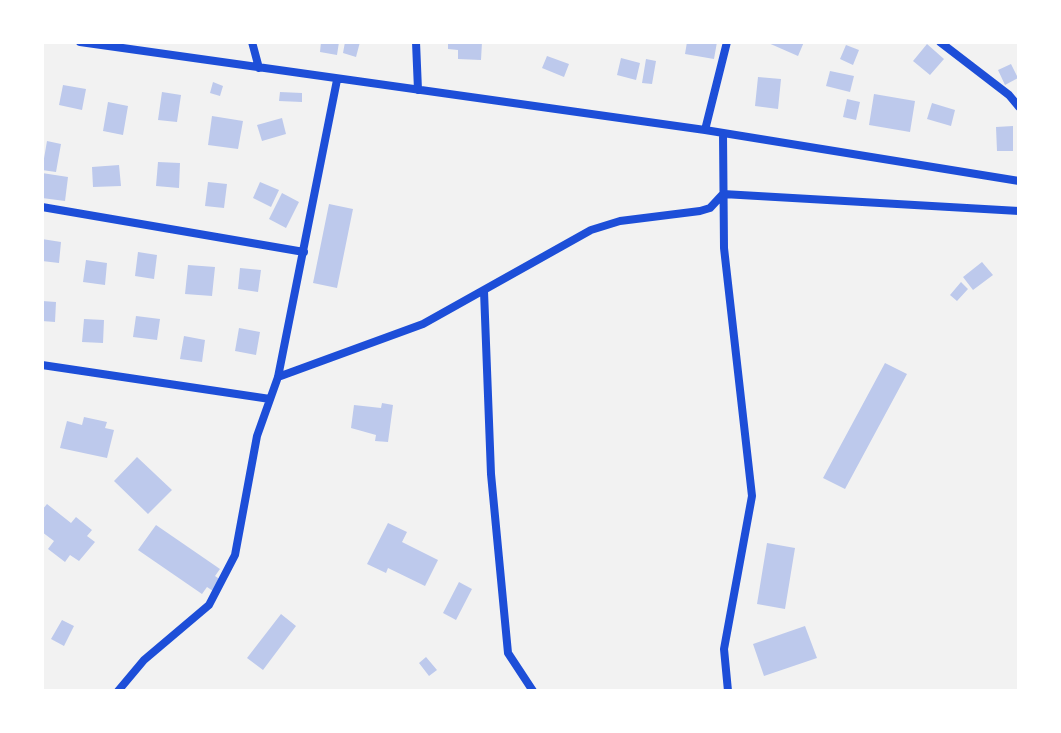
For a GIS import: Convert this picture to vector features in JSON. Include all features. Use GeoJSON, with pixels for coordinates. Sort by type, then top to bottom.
{"type":"FeatureCollection","features":[{"type":"Feature","properties":{"kind":"street"},"geometry":{"type":"LineString","coordinates":[[80,42],[128,45],[337,80],[705,130],[1019,181]]}},
{"type":"Feature","properties":{"kind":"street"},"geometry":{"type":"LineString","coordinates":[[252,42],[259,68]]}},
{"type":"Feature","properties":{"kind":"street"},"geometry":{"type":"LineString","coordinates":[[416,42],[418,90]]}},
{"type":"Feature","properties":{"kind":"street"},"geometry":{"type":"LineString","coordinates":[[705,130],[727,42]]}},
{"type":"Feature","properties":{"kind":"street"},"geometry":{"type":"LineString","coordinates":[[940,42],[1009,95],[1019,107]]}},
{"type":"Feature","properties":{"kind":"street"},"geometry":{"type":"LineString","coordinates":[[118,691],[144,660],[209,605],[225,580],[235,555],[255,446],[278,377],[337,80]]}},
{"type":"Feature","properties":{"kind":"street"},"geometry":{"type":"LineString","coordinates":[[723,134],[724,248],[752,496],[724,649],[728,691]]}},
{"type":"Feature","properties":{"kind":"street"},"geometry":{"type":"LineString","coordinates":[[278,377],[423,324],[591,230],[620,221],[700,211],[710,208],[723,194]]}},
{"type":"Feature","properties":{"kind":"street"},"geometry":{"type":"LineString","coordinates":[[723,194],[1019,211]]}},
{"type":"Feature","properties":{"kind":"street"},"geometry":{"type":"LineString","coordinates":[[42,207],[304,252]]}},
{"type":"Feature","properties":{"kind":"street"},"geometry":{"type":"LineString","coordinates":[[484,291],[491,474],[508,653],[533,691]]}},
{"type":"Feature","properties":{"kind":"street"},"geometry":{"type":"LineString","coordinates":[[42,365],[270,399]]}},
{"type":"Feature","properties":{"kind":"building"},"geometry":{"type":"Polygon","coordinates":[[[321,42],[339,42],[337,55],[320,52],[321,42]]]}},
{"type":"Feature","properties":{"kind":"building"},"geometry":{"type":"Polygon","coordinates":[[[345,42],[360,42],[356,57],[343,53],[345,42]]]}},
{"type":"Feature","properties":{"kind":"building"},"geometry":{"type":"Polygon","coordinates":[[[448,42],[482,42],[481,60],[458,59],[458,50],[448,49],[448,42]]]}},
{"type":"Feature","properties":{"kind":"building"},"geometry":{"type":"Polygon","coordinates":[[[687,42],[717,42],[714,59],[685,54],[687,42]]]}},
{"type":"Feature","properties":{"kind":"building"},"geometry":{"type":"Polygon","coordinates":[[[766,42],[804,42],[798,56],[766,42]]]}},
{"type":"Feature","properties":{"kind":"building"},"geometry":{"type":"Polygon","coordinates":[[[927,44],[944,59],[930,75],[913,61],[927,44]]]}},
{"type":"Feature","properties":{"kind":"building"},"geometry":{"type":"Polygon","coordinates":[[[846,45],[859,50],[853,65],[840,59],[846,45]]]}},
{"type":"Feature","properties":{"kind":"building"},"geometry":{"type":"Polygon","coordinates":[[[547,56],[569,64],[564,77],[542,68],[547,56]]]}},
{"type":"Feature","properties":{"kind":"building"},"geometry":{"type":"Polygon","coordinates":[[[621,58],[640,63],[636,80],[617,75],[621,58]]]}},
{"type":"Feature","properties":{"kind":"building"},"geometry":{"type":"Polygon","coordinates":[[[646,59],[656,61],[652,84],[642,83],[646,59]]]}},
{"type":"Feature","properties":{"kind":"building"},"geometry":{"type":"Polygon","coordinates":[[[1011,64],[1018,78],[1005,85],[998,70],[1011,64]]]}},
{"type":"Feature","properties":{"kind":"building"},"geometry":{"type":"Polygon","coordinates":[[[830,71],[854,76],[850,92],[826,86],[830,71]]]}},
{"type":"Feature","properties":{"kind":"building"},"geometry":{"type":"Polygon","coordinates":[[[758,77],[781,79],[778,109],[755,106],[758,77]]]}},
{"type":"Feature","properties":{"kind":"building"},"geometry":{"type":"Polygon","coordinates":[[[213,82],[223,86],[220,96],[210,93],[213,82]]]}},
{"type":"Feature","properties":{"kind":"building"},"geometry":{"type":"Polygon","coordinates":[[[63,85],[86,89],[82,110],[59,105],[63,85]]]}},
{"type":"Feature","properties":{"kind":"building"},"geometry":{"type":"Polygon","coordinates":[[[162,92],[181,95],[177,122],[158,120],[162,92]]]}},
{"type":"Feature","properties":{"kind":"building"},"geometry":{"type":"Polygon","coordinates":[[[280,92],[302,93],[302,102],[279,101],[280,92]]]}},
{"type":"Feature","properties":{"kind":"building"},"geometry":{"type":"Polygon","coordinates":[[[874,94],[915,101],[910,132],[869,125],[874,94]]]}},
{"type":"Feature","properties":{"kind":"building"},"geometry":{"type":"Polygon","coordinates":[[[847,99],[860,102],[856,120],[843,117],[847,99]]]}},
{"type":"Feature","properties":{"kind":"building"},"geometry":{"type":"Polygon","coordinates":[[[108,102],[128,106],[123,135],[103,131],[108,102]]]}},
{"type":"Feature","properties":{"kind":"building"},"geometry":{"type":"Polygon","coordinates":[[[932,103],[955,110],[951,126],[927,119],[932,103]]]}},
{"type":"Feature","properties":{"kind":"building"},"geometry":{"type":"Polygon","coordinates":[[[212,116],[243,121],[238,149],[208,145],[212,116]]]}},
{"type":"Feature","properties":{"kind":"building"},"geometry":{"type":"Polygon","coordinates":[[[282,118],[286,134],[262,141],[257,125],[282,118]]]}},
{"type":"Feature","properties":{"kind":"building"},"geometry":{"type":"Polygon","coordinates":[[[1013,126],[1013,151],[997,151],[996,127],[1013,126]]]}},
{"type":"Feature","properties":{"kind":"building"},"geometry":{"type":"Polygon","coordinates":[[[47,141],[61,144],[56,172],[42,170],[47,141]]]}},
{"type":"Feature","properties":{"kind":"building"},"geometry":{"type":"Polygon","coordinates":[[[158,162],[180,163],[179,188],[156,186],[158,162]]]}},
{"type":"Feature","properties":{"kind":"building"},"geometry":{"type":"Polygon","coordinates":[[[119,165],[121,186],[93,187],[92,167],[119,165]]]}},
{"type":"Feature","properties":{"kind":"building"},"geometry":{"type":"Polygon","coordinates":[[[42,173],[68,177],[65,201],[42,198],[42,173]]]}},
{"type":"Feature","properties":{"kind":"building"},"geometry":{"type":"Polygon","coordinates":[[[208,182],[227,184],[224,208],[205,206],[208,182]]]}},
{"type":"Feature","properties":{"kind":"building"},"geometry":{"type":"Polygon","coordinates":[[[260,182],[279,190],[271,207],[253,198],[260,182]]]}},
{"type":"Feature","properties":{"kind":"building"},"geometry":{"type":"Polygon","coordinates":[[[282,193],[299,202],[286,228],[269,219],[282,193]]]}},
{"type":"Feature","properties":{"kind":"building"},"geometry":{"type":"Polygon","coordinates":[[[329,204],[353,209],[337,288],[313,283],[329,204]]]}},
{"type":"Feature","properties":{"kind":"building"},"geometry":{"type":"Polygon","coordinates":[[[42,239],[61,242],[59,263],[42,261],[42,239]]]}},
{"type":"Feature","properties":{"kind":"building"},"geometry":{"type":"Polygon","coordinates":[[[138,252],[157,255],[154,279],[135,276],[138,252]]]}},
{"type":"Feature","properties":{"kind":"building"},"geometry":{"type":"Polygon","coordinates":[[[86,260],[107,263],[105,285],[83,282],[86,260]]]}},
{"type":"Feature","properties":{"kind":"building"},"geometry":{"type":"Polygon","coordinates":[[[982,262],[993,275],[973,290],[963,277],[982,262]]]}},
{"type":"Feature","properties":{"kind":"building"},"geometry":{"type":"Polygon","coordinates":[[[188,265],[215,267],[212,296],[185,294],[188,265]]]}},
{"type":"Feature","properties":{"kind":"building"},"geometry":{"type":"Polygon","coordinates":[[[240,268],[261,270],[258,292],[238,289],[240,268]]]}},
{"type":"Feature","properties":{"kind":"building"},"geometry":{"type":"Polygon","coordinates":[[[961,282],[968,289],[957,301],[950,295],[961,282]]]}},
{"type":"Feature","properties":{"kind":"building"},"geometry":{"type":"Polygon","coordinates":[[[42,301],[56,302],[55,322],[42,321],[42,301]]]}},
{"type":"Feature","properties":{"kind":"building"},"geometry":{"type":"Polygon","coordinates":[[[136,316],[160,319],[157,340],[133,337],[136,316]]]}},
{"type":"Feature","properties":{"kind":"building"},"geometry":{"type":"Polygon","coordinates":[[[84,319],[104,320],[103,343],[82,342],[84,319]]]}},
{"type":"Feature","properties":{"kind":"building"},"geometry":{"type":"Polygon","coordinates":[[[239,328],[260,332],[256,355],[235,351],[239,328]]]}},
{"type":"Feature","properties":{"kind":"building"},"geometry":{"type":"Polygon","coordinates":[[[184,336],[205,340],[202,362],[180,359],[184,336]]]}},
{"type":"Feature","properties":{"kind":"building"},"geometry":{"type":"Polygon","coordinates":[[[885,363],[907,374],[845,489],[823,478],[885,363]]]}},
{"type":"Feature","properties":{"kind":"building"},"geometry":{"type":"Polygon","coordinates":[[[382,403],[393,405],[388,442],[375,441],[376,435],[351,428],[354,405],[381,408],[382,403]]]}},
{"type":"Feature","properties":{"kind":"building"},"geometry":{"type":"Polygon","coordinates":[[[84,417],[107,422],[105,428],[114,430],[107,458],[60,448],[67,421],[82,425],[84,417]]]}},
{"type":"Feature","properties":{"kind":"building"},"geometry":{"type":"Polygon","coordinates":[[[137,457],[172,490],[148,514],[114,481],[137,457]]]}},
{"type":"Feature","properties":{"kind":"building"},"geometry":{"type":"Polygon","coordinates":[[[47,504],[71,523],[76,517],[92,530],[87,536],[95,542],[79,561],[70,555],[65,562],[48,549],[54,541],[42,532],[42,510],[47,504]]]}},
{"type":"Feature","properties":{"kind":"building"},"geometry":{"type":"Polygon","coordinates":[[[388,523],[407,532],[402,542],[438,560],[425,586],[388,568],[386,573],[367,564],[388,523]]]}},
{"type":"Feature","properties":{"kind":"building"},"geometry":{"type":"Polygon","coordinates":[[[156,525],[220,569],[215,576],[221,580],[213,591],[207,587],[202,594],[138,550],[156,525]]]}},
{"type":"Feature","properties":{"kind":"building"},"geometry":{"type":"Polygon","coordinates":[[[767,543],[795,548],[785,609],[757,604],[767,543]]]}},
{"type":"Feature","properties":{"kind":"building"},"geometry":{"type":"Polygon","coordinates":[[[459,582],[472,589],[456,620],[443,613],[459,582]]]}},
{"type":"Feature","properties":{"kind":"building"},"geometry":{"type":"Polygon","coordinates":[[[281,614],[296,626],[263,670],[247,658],[281,614]]]}},
{"type":"Feature","properties":{"kind":"building"},"geometry":{"type":"Polygon","coordinates":[[[62,620],[74,626],[64,646],[51,639],[62,620]]]}},
{"type":"Feature","properties":{"kind":"building"},"geometry":{"type":"Polygon","coordinates":[[[805,626],[817,658],[764,676],[753,644],[805,626]]]}},
{"type":"Feature","properties":{"kind":"building"},"geometry":{"type":"Polygon","coordinates":[[[426,657],[437,670],[429,676],[419,663],[426,657]]]}}]}
